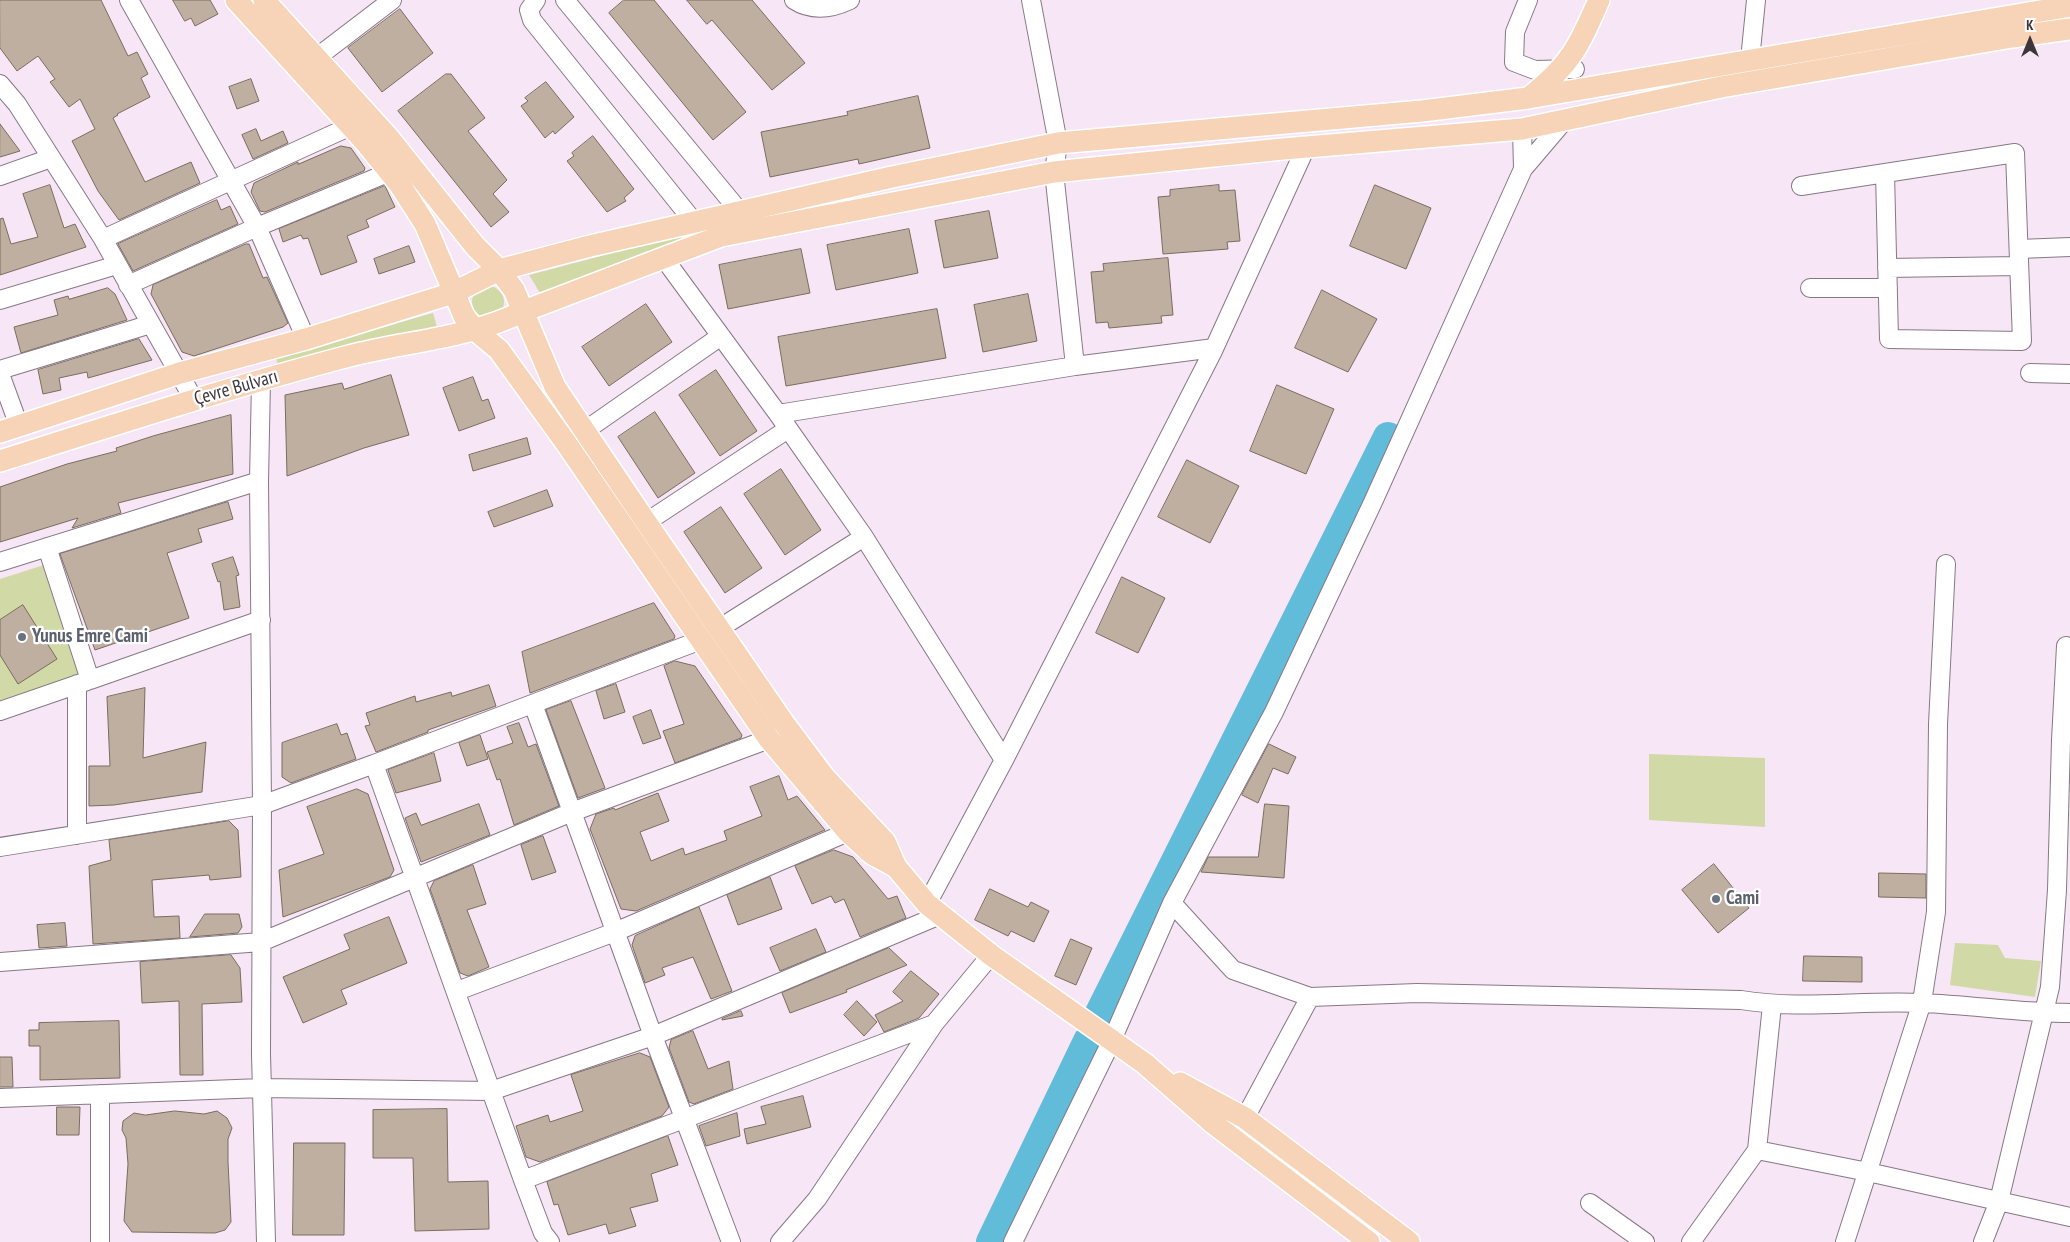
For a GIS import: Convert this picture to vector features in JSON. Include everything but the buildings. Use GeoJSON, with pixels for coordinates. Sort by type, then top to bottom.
{"type":"FeatureCollection","features":[{"type":"Feature","properties":{"kind":"main road"},"geometry":{"type":"LineString","coordinates":[[236,0],[389,138],[475,246],[499,270],[514,290],[555,387],[646,522],[783,722],[825,778],[885,842],[896,867],[934,910],[991,955],[1144,1063],[1214,1124],[1369,1242]]}},
{"type":"Feature","properties":{"kind":"main road"},"geometry":{"type":"LineString","coordinates":[[264,0],[351,126],[390,172],[425,224],[464,316],[475,330],[499,350],[769,739],[848,832],[872,854],[896,867]]}},
{"type":"Feature","properties":{"kind":"main road"},"geometry":{"type":"LineString","coordinates":[[1563,122],[1569,76],[1579,46],[1599,0]]}},
{"type":"Feature","properties":{"kind":"main road","name":"Çevre Bulvarı"},"geometry":{"type":"LineString","coordinates":[[10,429],[180,373],[306,339],[453,293],[499,270],[694,222],[892,177],[1058,143],[1422,111],[1528,98],[1569,76],[1750,60],[2070,6]]}},
{"type":"Feature","properties":{"kind":"main road","name":"Çevre Bulvarı"},"geometry":{"type":"LineString","coordinates":[[0,461],[194,400],[350,356],[500,323],[524,311],[721,236],[1054,172],[1306,147],[1522,129],[1721,88],[2012,37],[2070,29]]}},
{"type":"Feature","properties":{"kind":"main road"},"geometry":{"type":"LineString","coordinates":[[1522,129],[1528,98]]}},
{"type":"Feature","properties":{"kind":"main road"},"geometry":{"type":"LineString","coordinates":[[1144,1063],[1245,1118],[1409,1242]]}},
{"type":"Feature","properties":{"kind":"street"},"geometry":{"type":"LineString","coordinates":[[130,0],[257,227],[306,339]]}},
{"type":"Feature","properties":{"kind":"street"},"geometry":{"type":"LineString","coordinates":[[309,64],[392,0]]}},
{"type":"Feature","properties":{"kind":"street"},"geometry":{"type":"LineString","coordinates":[[536,0],[529,10],[532,20],[694,222]]}},
{"type":"Feature","properties":{"kind":"street"},"geometry":{"type":"LineString","coordinates":[[565,0],[740,212]]}},
{"type":"Feature","properties":{"kind":"street"},"geometry":{"type":"LineString","coordinates":[[794,0],[806,8],[837,7],[850,0]]}},
{"type":"Feature","properties":{"kind":"street"},"geometry":{"type":"LineString","coordinates":[[1031,0],[1058,143],[1054,172],[1075,366]]}},
{"type":"Feature","properties":{"kind":"street"},"geometry":{"type":"LineString","coordinates":[[1528,0],[1515,32],[1514,62],[1535,70],[1569,76]]}},
{"type":"Feature","properties":{"kind":"street"},"geometry":{"type":"LineString","coordinates":[[1750,60],[1756,0]]}},
{"type":"Feature","properties":{"kind":"street"},"geometry":{"type":"LineString","coordinates":[[0,84],[17,104],[103,239],[194,400]]}},
{"type":"Feature","properties":{"kind":"street"},"geometry":{"type":"LineString","coordinates":[[1012,1242],[1112,1040],[1172,903],[1274,712],[1373,502],[1523,169],[1563,122]]}},
{"type":"Feature","properties":{"kind":"street"},"geometry":{"type":"LineString","coordinates":[[103,239],[351,126]]}},
{"type":"Feature","properties":{"kind":"street"},"geometry":{"type":"LineString","coordinates":[[1522,129],[1523,169]]}},
{"type":"Feature","properties":{"kind":"street"},"geometry":{"type":"LineString","coordinates":[[0,1098],[262,1088],[491,1091],[653,1036],[934,910],[1004,760],[1214,348],[1306,147]]}},
{"type":"Feature","properties":{"kind":"street"},"geometry":{"type":"LineString","coordinates":[[1801,186],[1885,173],[2015,153],[2022,341],[1889,339],[1885,173]]}},
{"type":"Feature","properties":{"kind":"street"},"geometry":{"type":"LineString","coordinates":[[0,176],[51,158]]}},
{"type":"Feature","properties":{"kind":"street"},"geometry":{"type":"LineString","coordinates":[[128,285],[257,227],[390,172]]}},
{"type":"Feature","properties":{"kind":"street"},"geometry":{"type":"LineString","coordinates":[[1887,268],[2019,258],[2070,247]]}},
{"type":"Feature","properties":{"kind":"street"},"geometry":{"type":"LineString","coordinates":[[663,257],[778,414],[864,537],[1004,760]]}},
{"type":"Feature","properties":{"kind":"street"},"geometry":{"type":"LineString","coordinates":[[0,300],[117,265]]}},
{"type":"Feature","properties":{"kind":"street"},"geometry":{"type":"LineString","coordinates":[[1810,288],[1888,288]]}},
{"type":"Feature","properties":{"kind":"street"},"geometry":{"type":"LineString","coordinates":[[0,370],[151,324]]}},
{"type":"Feature","properties":{"kind":"street"},"geometry":{"type":"LineString","coordinates":[[566,444],[721,336]]}},
{"type":"Feature","properties":{"kind":"street"},"geometry":{"type":"LineString","coordinates":[[778,414],[1075,366],[1214,348]]}},
{"type":"Feature","properties":{"kind":"street"},"geometry":{"type":"LineString","coordinates":[[2030,373],[2070,374]]}},
{"type":"Feature","properties":{"kind":"street"},"geometry":{"type":"LineString","coordinates":[[0,374],[10,429]]}},
{"type":"Feature","properties":{"kind":"street"},"geometry":{"type":"LineString","coordinates":[[261,381],[259,481],[262,1088],[266,1242]]}},
{"type":"Feature","properties":{"kind":"street"},"geometry":{"type":"LineString","coordinates":[[628,534],[788,429]]}},
{"type":"Feature","properties":{"kind":"street"},"geometry":{"type":"LineString","coordinates":[[0,562],[259,481]]}},
{"type":"Feature","properties":{"kind":"street"},"geometry":{"type":"LineString","coordinates":[[0,847],[262,804],[374,764],[701,640],[864,537]]}},
{"type":"Feature","properties":{"kind":"street"},"geometry":{"type":"LineString","coordinates":[[47,547],[83,682],[77,835]]}},
{"type":"Feature","properties":{"kind":"street"},"geometry":{"type":"LineString","coordinates":[[1845,1242],[1922,1002],[1936,912],[1938,724],[1946,564]]}},
{"type":"Feature","properties":{"kind":"street"},"geometry":{"type":"LineString","coordinates":[[0,711],[261,620]]}},
{"type":"Feature","properties":{"kind":"street"},"geometry":{"type":"LineString","coordinates":[[1983,1242],[2000,1201],[2050,987],[2063,884],[2066,646]]}},
{"type":"Feature","properties":{"kind":"street"},"geometry":{"type":"LineString","coordinates":[[533,704],[653,1036],[731,1242]]}},
{"type":"Feature","properties":{"kind":"street"},"geometry":{"type":"LineString","coordinates":[[0,962],[262,942],[572,812],[769,739]]}},
{"type":"Feature","properties":{"kind":"street"},"geometry":{"type":"LineString","coordinates":[[374,764],[457,991],[522,1180],[542,1233],[550,1242]]}},
{"type":"Feature","properties":{"kind":"street"},"geometry":{"type":"LineString","coordinates":[[457,991],[616,932],[848,832]]}},
{"type":"Feature","properties":{"kind":"street"},"geometry":{"type":"LineString","coordinates":[[1172,903],[1233,970],[1310,998],[1417,993],[1741,1000],[1772,1005],[1922,1002],[2044,1013],[2070,1013]]}},
{"type":"Feature","properties":{"kind":"street"},"geometry":{"type":"LineString","coordinates":[[780,1242],[817,1199],[934,1024],[991,955]]}},
{"type":"Feature","properties":{"kind":"street"},"geometry":{"type":"LineString","coordinates":[[1245,1118],[1310,998]]}},
{"type":"Feature","properties":{"kind":"street"},"geometry":{"type":"LineString","coordinates":[[1692,1242],[1757,1150],[1772,1005]]}},
{"type":"Feature","properties":{"kind":"street"},"geometry":{"type":"LineString","coordinates":[[522,1180],[685,1120],[934,1024]]}},
{"type":"Feature","properties":{"kind":"street"},"geometry":{"type":"LineString","coordinates":[[100,1094],[100,1242]]}},
{"type":"Feature","properties":{"kind":"street"},"geometry":{"type":"LineString","coordinates":[[1757,1150],[1868,1172],[2070,1217]]}},
{"type":"Feature","properties":{"kind":"street"},"geometry":{"type":"LineString","coordinates":[[1590,1204],[1645,1242]]}},
{"type":"Feature","properties":{"kind":"green space"},"geometry":{"type":"Polygon","coordinates":[[[681,235],[682,242],[542,296],[529,275],[681,235]]]}},
{"type":"Feature","properties":{"kind":"green space"},"geometry":{"type":"Polygon","coordinates":[[[488,286],[499,291],[504,302],[499,313],[488,318],[477,313],[472,302],[477,291],[488,286]]]}},
{"type":"Feature","properties":{"kind":"green space"},"geometry":{"type":"Polygon","coordinates":[[[433,313],[437,327],[278,365],[276,358],[433,313]]]}},
{"type":"Feature","properties":{"kind":"green space"},"geometry":{"type":"Polygon","coordinates":[[[44,565],[82,676],[0,703],[0,579],[44,565]]]}},
{"type":"Feature","properties":{"kind":"green space"},"geometry":{"type":"Polygon","coordinates":[[[1649,754],[1765,758],[1765,827],[1649,820],[1649,754]]]}},
{"type":"Feature","properties":{"kind":"green space"},"geometry":{"type":"Polygon","coordinates":[[[1955,943],[1998,945],[2005,958],[2041,961],[2035,997],[1950,985],[1955,943]]]}},
{"type":"Feature","properties":{"kind":"waterway"},"geometry":{"type":"LineString","coordinates":[[1099,1015],[1388,437]]}},
{"type":"Feature","properties":{"kind":"waterway"},"geometry":{"type":"LineString","coordinates":[[991,1242],[1088,1041]]}},
{"type":"Feature","properties":{"kind":"place","name":"Yunus Emre Cami"},"geometry":{"type":"Point","coordinates":[22,637]}},
{"type":"Feature","properties":{"kind":"place","name":"Cami"},"geometry":{"type":"Point","coordinates":[1716,899]}}]}
